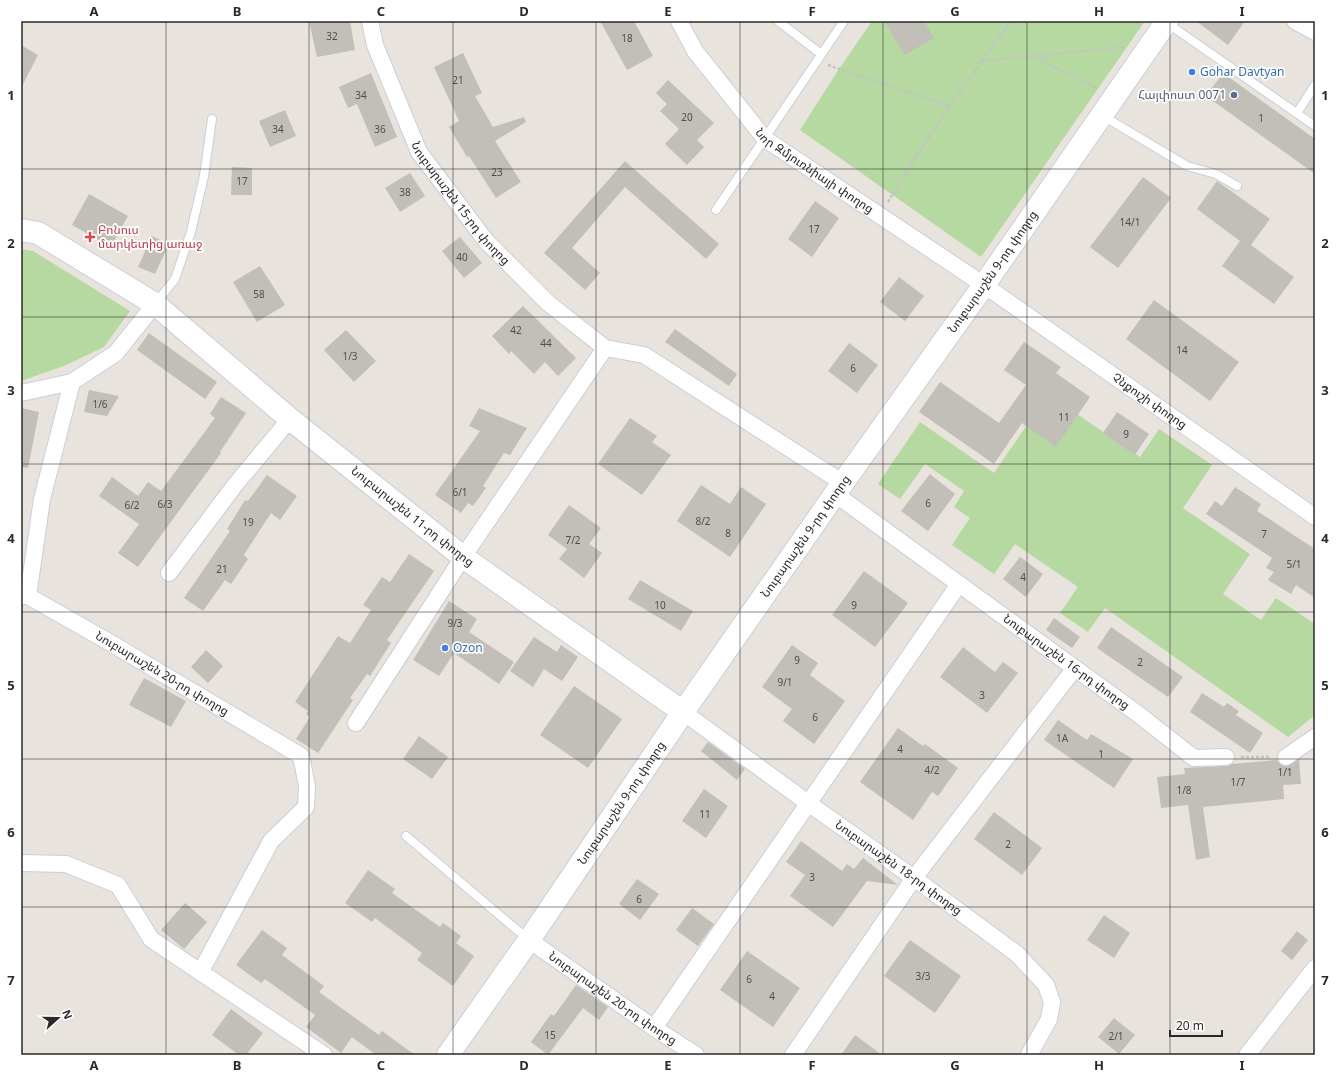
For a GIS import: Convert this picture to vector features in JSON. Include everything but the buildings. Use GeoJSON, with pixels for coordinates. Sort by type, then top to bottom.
{"type":"FeatureCollection","features":[{"type":"Feature","properties":{"kind":"main road","name":"Նուբարաշեն 9-րդ փողոց"},"geometry":{"type":"LineString","coordinates":[[448,1055],[529,940],[684,712],[839,489],[984,285],[1167,22]]}},
{"type":"Feature","properties":{"kind":"main road","name":"Նուբարաշեն 11-րդ փողոց"},"geometry":{"type":"LineString","coordinates":[[21,230],[38,232],[155,304],[290,419],[463,557],[684,712]]}},
{"type":"Feature","properties":{"kind":"street","name":"Նուբարաշեն 15-րդ փողոց"},"geometry":{"type":"LineString","coordinates":[[370,21],[375,45],[419,152],[486,241],[548,303],[605,348]]}},
{"type":"Feature","properties":{"kind":"street","name":"Նոր Զմյուռնիայի փողոց"},"geometry":{"type":"LineString","coordinates":[[679,21],[695,51],[765,139],[984,285]]}},
{"type":"Feature","properties":{"kind":"street"},"geometry":{"type":"LineString","coordinates":[[1295,21],[1315,32]]}},
{"type":"Feature","properties":{"kind":"street","name":"Չնքուշի փողոց"},"geometry":{"type":"LineString","coordinates":[[984,285],[1315,517]]}},
{"type":"Feature","properties":{"kind":"street"},"geometry":{"type":"LineString","coordinates":[[21,393],[72,382],[116,353],[155,304]]}},
{"type":"Feature","properties":{"kind":"street","name":"Նուբարաշեն 16-րդ փողոց"},"geometry":{"type":"LineString","coordinates":[[605,348],[644,355],[839,489],[959,584],[1075,668],[1194,758],[1226,757]]}},
{"type":"Feature","properties":{"kind":"street"},"geometry":{"type":"LineString","coordinates":[[356,723],[463,557],[605,348]]}},
{"type":"Feature","properties":{"kind":"street"},"geometry":{"type":"LineString","coordinates":[[24,596],[42,499],[72,382]]}},
{"type":"Feature","properties":{"kind":"street"},"geometry":{"type":"LineString","coordinates":[[169,573],[236,485],[290,419]]}},
{"type":"Feature","properties":{"kind":"street"},"geometry":{"type":"LineString","coordinates":[[654,1028],[959,584]]}},
{"type":"Feature","properties":{"kind":"street","name":"Նուբարաշեն 20-րդ փողոց"},"geometry":{"type":"LineString","coordinates":[[24,596],[109,642],[301,756],[307,786],[306,807],[271,842],[201,971]]}},
{"type":"Feature","properties":{"kind":"street"},"geometry":{"type":"LineString","coordinates":[[793,1055],[914,878],[1075,668]]}},
{"type":"Feature","properties":{"kind":"street","name":"Նուբարաշեն 18-րդ փողոց"},"geometry":{"type":"LineString","coordinates":[[684,712],[1017,954],[1046,985],[1052,1002],[1049,1018],[1029,1055]]}},
{"type":"Feature","properties":{"kind":"street"},"geometry":{"type":"LineString","coordinates":[[1286,757],[1315,737]]}},
{"type":"Feature","properties":{"kind":"street"},"geometry":{"type":"LineString","coordinates":[[21,863],[66,864],[118,885],[151,939],[201,971],[324,1055]]}},
{"type":"Feature","properties":{"kind":"street","name":"Նուբարաշեն 20-րդ փողոց"},"geometry":{"type":"LineString","coordinates":[[529,940],[654,1028],[696,1055]]}},
{"type":"Feature","properties":{"kind":"street"},"geometry":{"type":"LineString","coordinates":[[1247,1055],[1315,968]]}},
{"type":"Feature","properties":{"kind":"lane"},"geometry":{"type":"LineString","coordinates":[[778,21],[819,56]]}},
{"type":"Feature","properties":{"kind":"lane"},"geometry":{"type":"LineString","coordinates":[[716,210],[844,21]]}},
{"type":"Feature","properties":{"kind":"lane"},"geometry":{"type":"LineString","coordinates":[[1167,22],[1315,126]]}},
{"type":"Feature","properties":{"kind":"lane"},"geometry":{"type":"LineString","coordinates":[[1297,113],[1315,85]]}},
{"type":"Feature","properties":{"kind":"lane"},"geometry":{"type":"LineString","coordinates":[[1102,116],[1187,166],[1203,172],[1216,174],[1237,186]]}},
{"type":"Feature","properties":{"kind":"lane"},"geometry":{"type":"LineString","coordinates":[[155,304],[175,279],[191,232],[204,176],[212,119]]}},
{"type":"Feature","properties":{"kind":"lane"},"geometry":{"type":"LineString","coordinates":[[406,836],[529,940]]}},
{"type":"Feature","properties":{"kind":"path"},"geometry":{"type":"LineString","coordinates":[[880,216],[949,106],[980,61],[1012,21]]}},
{"type":"Feature","properties":{"kind":"path"},"geometry":{"type":"LineString","coordinates":[[980,61],[1127,47]]}},
{"type":"Feature","properties":{"kind":"path"},"geometry":{"type":"LineString","coordinates":[[819,56],[831,67],[949,106]]}},
{"type":"Feature","properties":{"kind":"path"},"geometry":{"type":"LineString","coordinates":[[1034,56],[1104,91]]}},
{"type":"Feature","properties":{"kind":"path"},"geometry":{"type":"LineString","coordinates":[[1226,757],[1286,757]]}},
{"type":"Feature","properties":{"kind":"green space"},"geometry":{"type":"Polygon","coordinates":[[[872,21],[1145,21],[981,257],[800,130],[872,21]]]}},
{"type":"Feature","properties":{"kind":"green space"},"geometry":{"type":"Polygon","coordinates":[[[21,249],[33,251],[130,311],[104,347],[64,366],[21,381],[21,249]]]}},
{"type":"Feature","properties":{"kind":"green space"},"geometry":{"type":"Polygon","coordinates":[[[1077,414],[1140,457],[1159,429],[1212,465],[1183,508],[1250,554],[1223,594],[1261,620],[1276,598],[1315,624],[1315,715],[1288,737],[1105,608],[1088,632],[1060,613],[1078,587],[1015,544],[994,574],[952,545],[970,518],[954,507],[964,491],[925,464],[900,499],[878,484],[920,422],[994,473],[1027,425],[1077,414]]]}},
{"type":"Feature","properties":{"kind":"place","name":"Gohar Davtyan"},"geometry":{"type":"Point","coordinates":[1192,72]}},
{"type":"Feature","properties":{"kind":"place","name":"Հայփոստ 0071"},"geometry":{"type":"Point","coordinates":[1234,95]}},
{"type":"Feature","properties":{"kind":"place","name":"Բոնուս մարկետից առաջ"},"geometry":{"type":"Point","coordinates":[90,237]}},
{"type":"Feature","properties":{"kind":"place","name":"Ozon"},"geometry":{"type":"Point","coordinates":[445,648]}}]}
